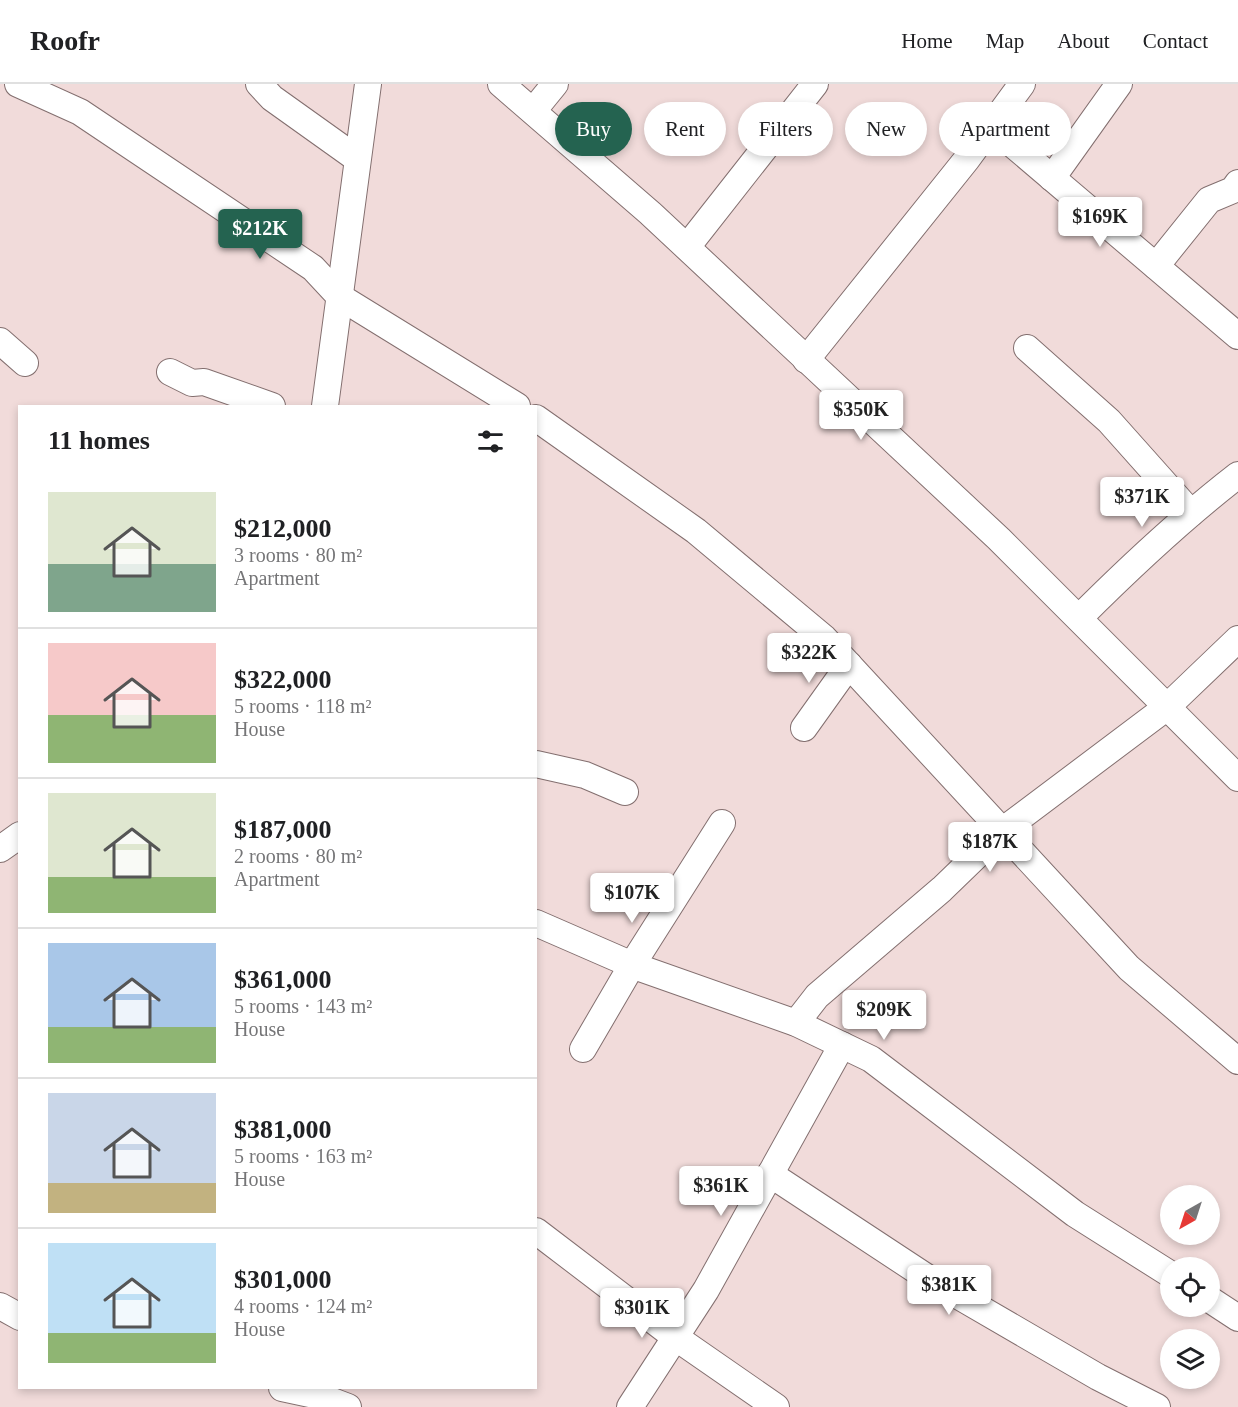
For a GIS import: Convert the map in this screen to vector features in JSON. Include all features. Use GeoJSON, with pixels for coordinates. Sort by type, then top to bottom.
{"type":"FeatureCollection","features":[{"type":"Feature","properties":{"kind":"street"},"geometry":{"type":"LineString","coordinates":[[18,84],[80,112],[313,268],[339,297],[515,405]]}},
{"type":"Feature","properties":{"kind":"street"},"geometry":{"type":"LineString","coordinates":[[259,84],[272,98],[357,158]]}},
{"type":"Feature","properties":{"kind":"street"},"geometry":{"type":"LineString","coordinates":[[325,405],[368,84]]}},
{"type":"Feature","properties":{"kind":"street"},"geometry":{"type":"LineString","coordinates":[[501,84],[687,248],[999,539],[1238,778]]}},
{"type":"Feature","properties":{"kind":"street"},"geometry":{"type":"LineString","coordinates":[[533,111],[555,84]]}},
{"type":"Feature","properties":{"kind":"street"},"geometry":{"type":"LineString","coordinates":[[687,248],[815,84]]}},
{"type":"Feature","properties":{"kind":"street"},"geometry":{"type":"LineString","coordinates":[[1009,102],[1022,84]]}},
{"type":"Feature","properties":{"kind":"street"},"geometry":{"type":"LineString","coordinates":[[1052,178],[1119,84]]}},
{"type":"Feature","properties":{"kind":"street"},"geometry":{"type":"LineString","coordinates":[[806,360],[968,156]]}},
{"type":"Feature","properties":{"kind":"street"},"geometry":{"type":"LineString","coordinates":[[1027,156],[1238,336]]}},
{"type":"Feature","properties":{"kind":"street"},"geometry":{"type":"LineString","coordinates":[[1156,266],[1209,200],[1233,190],[1238,183]]}},
{"type":"Feature","properties":{"kind":"street"},"geometry":{"type":"LineString","coordinates":[[0,340],[25,363]]}},
{"type":"Feature","properties":{"kind":"street"},"geometry":{"type":"LineString","coordinates":[[1027,348],[1109,421],[1191,513]]}},
{"type":"Feature","properties":{"kind":"street"},"geometry":{"type":"LineString","coordinates":[[170,372],[192,383],[204,382],[269,405]]}},
{"type":"Feature","properties":{"kind":"street"},"geometry":{"type":"LineString","coordinates":[[537,419],[696,531],[824,638],[1129,968],[1238,1061]]}},
{"type":"Feature","properties":{"kind":"street"},"geometry":{"type":"LineString","coordinates":[[1078,618],[1191,513],[1238,475]]}},
{"type":"Feature","properties":{"kind":"street"},"geometry":{"type":"LineString","coordinates":[[795,1023],[817,996],[942,889],[1002,831],[1167,706],[1238,639]]}},
{"type":"Feature","properties":{"kind":"street"},"geometry":{"type":"LineString","coordinates":[[804,728],[849,665]]}},
{"type":"Feature","properties":{"kind":"street"},"geometry":{"type":"LineString","coordinates":[[537,764],[585,775],[625,792]]}},
{"type":"Feature","properties":{"kind":"street"},"geometry":{"type":"LineString","coordinates":[[583,1049],[632,965],[722,824]]}},
{"type":"Feature","properties":{"kind":"street"},"geometry":{"type":"LineString","coordinates":[[0,849],[18,836]]}},
{"type":"Feature","properties":{"kind":"street"},"geometry":{"type":"LineString","coordinates":[[537,922],[632,965],[795,1023],[871,1059],[947,1114],[1075,1214],[1160,1268]]}},
{"type":"Feature","properties":{"kind":"street"},"geometry":{"type":"LineString","coordinates":[[630,1407],[706,1290],[842,1045]]}},
{"type":"Feature","properties":{"kind":"street"},"geometry":{"type":"LineString","coordinates":[[770,1174],[931,1280],[1098,1377],[1157,1407]]}},
{"type":"Feature","properties":{"kind":"street"},"geometry":{"type":"LineString","coordinates":[[537,1232],[675,1337],[776,1407]]}},
{"type":"Feature","properties":{"kind":"street"},"geometry":{"type":"LineString","coordinates":[[0,1306],[18,1316]]}},
{"type":"Feature","properties":{"kind":"street"},"geometry":{"type":"LineString","coordinates":[[1220,1306],[1238,1318]]}},
{"type":"Feature","properties":{"kind":"street"},"geometry":{"type":"LineString","coordinates":[[287,1389],[342,1399]]}}]}
